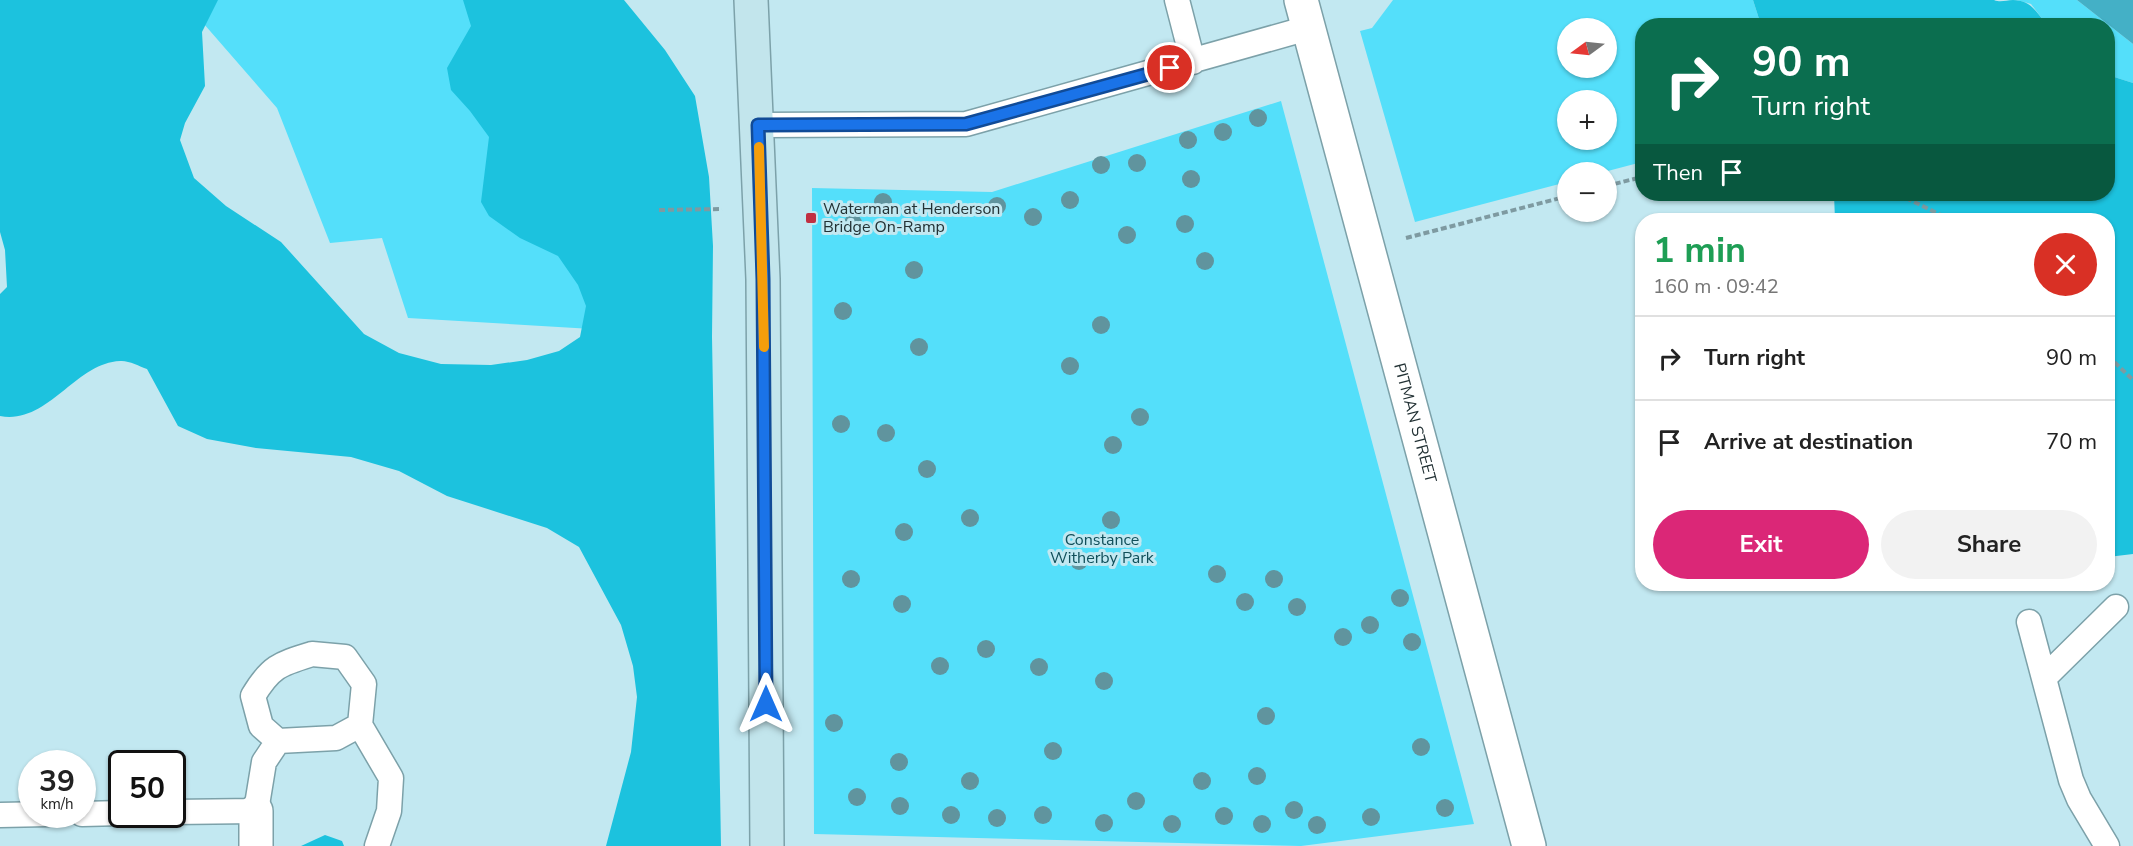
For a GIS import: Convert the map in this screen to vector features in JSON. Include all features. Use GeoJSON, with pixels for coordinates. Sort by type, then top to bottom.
{"type":"FeatureCollection","features":[{"type":"Feature","properties":{"kind":"main road"},"geometry":{"type":"LineString","coordinates":[[751,0],[763,279],[767,846]]}},
{"type":"Feature","properties":{"kind":"street","name":"PITMAN STREET"},"geometry":{"type":"LineString","coordinates":[[1305,14],[1529,846]]}},
{"type":"Feature","properties":{"kind":"street"},"geometry":{"type":"LineString","coordinates":[[255,811],[256,846]]}},
{"type":"Feature","properties":{"kind":"lane"},"geometry":{"type":"LineString","coordinates":[[1177,0],[1193,62]]}},
{"type":"Feature","properties":{"kind":"lane"},"geometry":{"type":"LineString","coordinates":[[758,125],[966,124],[1193,62],[1305,14]]}},
{"type":"Feature","properties":{"kind":"lane"},"geometry":{"type":"LineString","coordinates":[[2044,678],[2116,607]]}},
{"type":"Feature","properties":{"kind":"lane"},"geometry":{"type":"LineString","coordinates":[[2029,622],[2071,780],[2079,799],[2107,846]]}},
{"type":"Feature","properties":{"kind":"lane"},"geometry":{"type":"LineString","coordinates":[[360,725],[336,738],[278,741],[261,726],[253,696],[265,676],[282,663],[312,654],[345,657],[364,684],[360,725],[391,778],[389,811],[377,846]]}},
{"type":"Feature","properties":{"kind":"lane"},"geometry":{"type":"LineString","coordinates":[[186,812],[255,811],[264,762],[278,741]]}},
{"type":"Feature","properties":{"kind":"lane"},"geometry":{"type":"LineString","coordinates":[[0,815],[18,815]]}},
{"type":"Feature","properties":{"kind":"path"},"geometry":{"type":"LineString","coordinates":[[1617,183],[1635,179]]}},
{"type":"Feature","properties":{"kind":"path"},"geometry":{"type":"LineString","coordinates":[[1407,238],[1557,199]]}},
{"type":"Feature","properties":{"kind":"path"},"geometry":{"type":"LineString","coordinates":[[1913,201],[1937,213]]}},
{"type":"Feature","properties":{"kind":"path"},"geometry":{"type":"LineString","coordinates":[[659,210],[719,209]]}},
{"type":"Feature","properties":{"kind":"path"},"geometry":{"type":"LineString","coordinates":[[2115,363],[2133,380]]}},
{"type":"Feature","properties":{"kind":"green space"},"geometry":{"type":"Polygon","coordinates":[[[148,0],[571,0],[659,333],[408,318],[382,238],[330,243],[277,108],[197,16],[148,0]]]}},
{"type":"Feature","properties":{"kind":"green space"},"geometry":{"type":"Polygon","coordinates":[[[1393,0],[1753,0],[1759,18],[1635,18],[1635,164],[1617,169],[1617,162],[1557,162],[1557,185],[1415,222],[1360,31],[1372,28],[1393,0]]]}},
{"type":"Feature","properties":{"kind":"green space"},"geometry":{"type":"Polygon","coordinates":[[[2017,0],[2077,0],[2100,18],[2042,18],[2031,4],[2017,0]]]}},
{"type":"Feature","properties":{"kind":"green space"},"geometry":{"type":"Polygon","coordinates":[[[2115,30],[2133,44],[2133,83],[2115,77],[2115,30]]]}},
{"type":"Feature","properties":{"kind":"green space","name":"Constance Witherby Park"},"geometry":{"type":"Polygon","coordinates":[[[1281,101],[1474,824],[1301,846],[814,834],[812,188],[992,192],[1281,101]]]}},
{"type":"Feature","properties":{"kind":"shaded area"},"geometry":{"type":"Polygon","coordinates":[[[0,0],[218,0],[202,32],[205,86],[185,123],[180,140],[194,178],[226,206],[281,242],[364,334],[399,353],[441,364],[491,365],[527,360],[559,351],[580,337],[586,306],[578,285],[558,256],[520,238],[489,216],[481,202],[489,137],[451,90],[447,68],[471,26],[463,0],[624,0],[665,50],[695,96],[709,177],[713,246],[712,337],[721,846],[606,846],[631,752],[637,697],[633,666],[621,625],[579,547],[547,528],[447,496],[399,471],[351,457],[256,448],[207,439],[178,426],[147,369],[126,361],[104,364],[89,372],[33,411],[17,416],[0,416],[0,294],[7,287],[5,250],[0,232],[0,0]]]}},
{"type":"Feature","properties":{"kind":"shaded area"},"geometry":{"type":"Polygon","coordinates":[[[1753,0],[2013,0],[2029,5],[2042,18],[1759,18],[1753,0]]]}},
{"type":"Feature","properties":{"kind":"shaded area"},"geometry":{"type":"Polygon","coordinates":[[[2077,0],[2133,0],[2133,44],[2115,30],[2115,18],[2100,18],[2077,0]]]}},
{"type":"Feature","properties":{"kind":"shaded area"},"geometry":{"type":"Polygon","coordinates":[[[2115,77],[2133,83],[2133,554],[2115,556],[2115,213],[1835,213],[1834,201],[2115,201],[2115,77]]]}},
{"type":"Feature","properties":{"kind":"shaded area"},"geometry":{"type":"Polygon","coordinates":[[[325,835],[342,841],[344,846],[301,846],[325,835]]]}},
{"type":"Feature","properties":{"kind":"slow traffic"},"geometry":{"type":"LineString","coordinates":[[759,147],[764,347]]}},
{"type":"Feature","properties":{"kind":"place","name":"Waterman at Henderson Bridge On-Ramp"},"geometry":{"type":"Point","coordinates":[811,218]}},
{"type":"Feature","properties":{"kind":"route"},"geometry":{"type":"LineString","coordinates":[[766,704],[763,279],[758,125],[966,124],[1170,68]]}}]}
